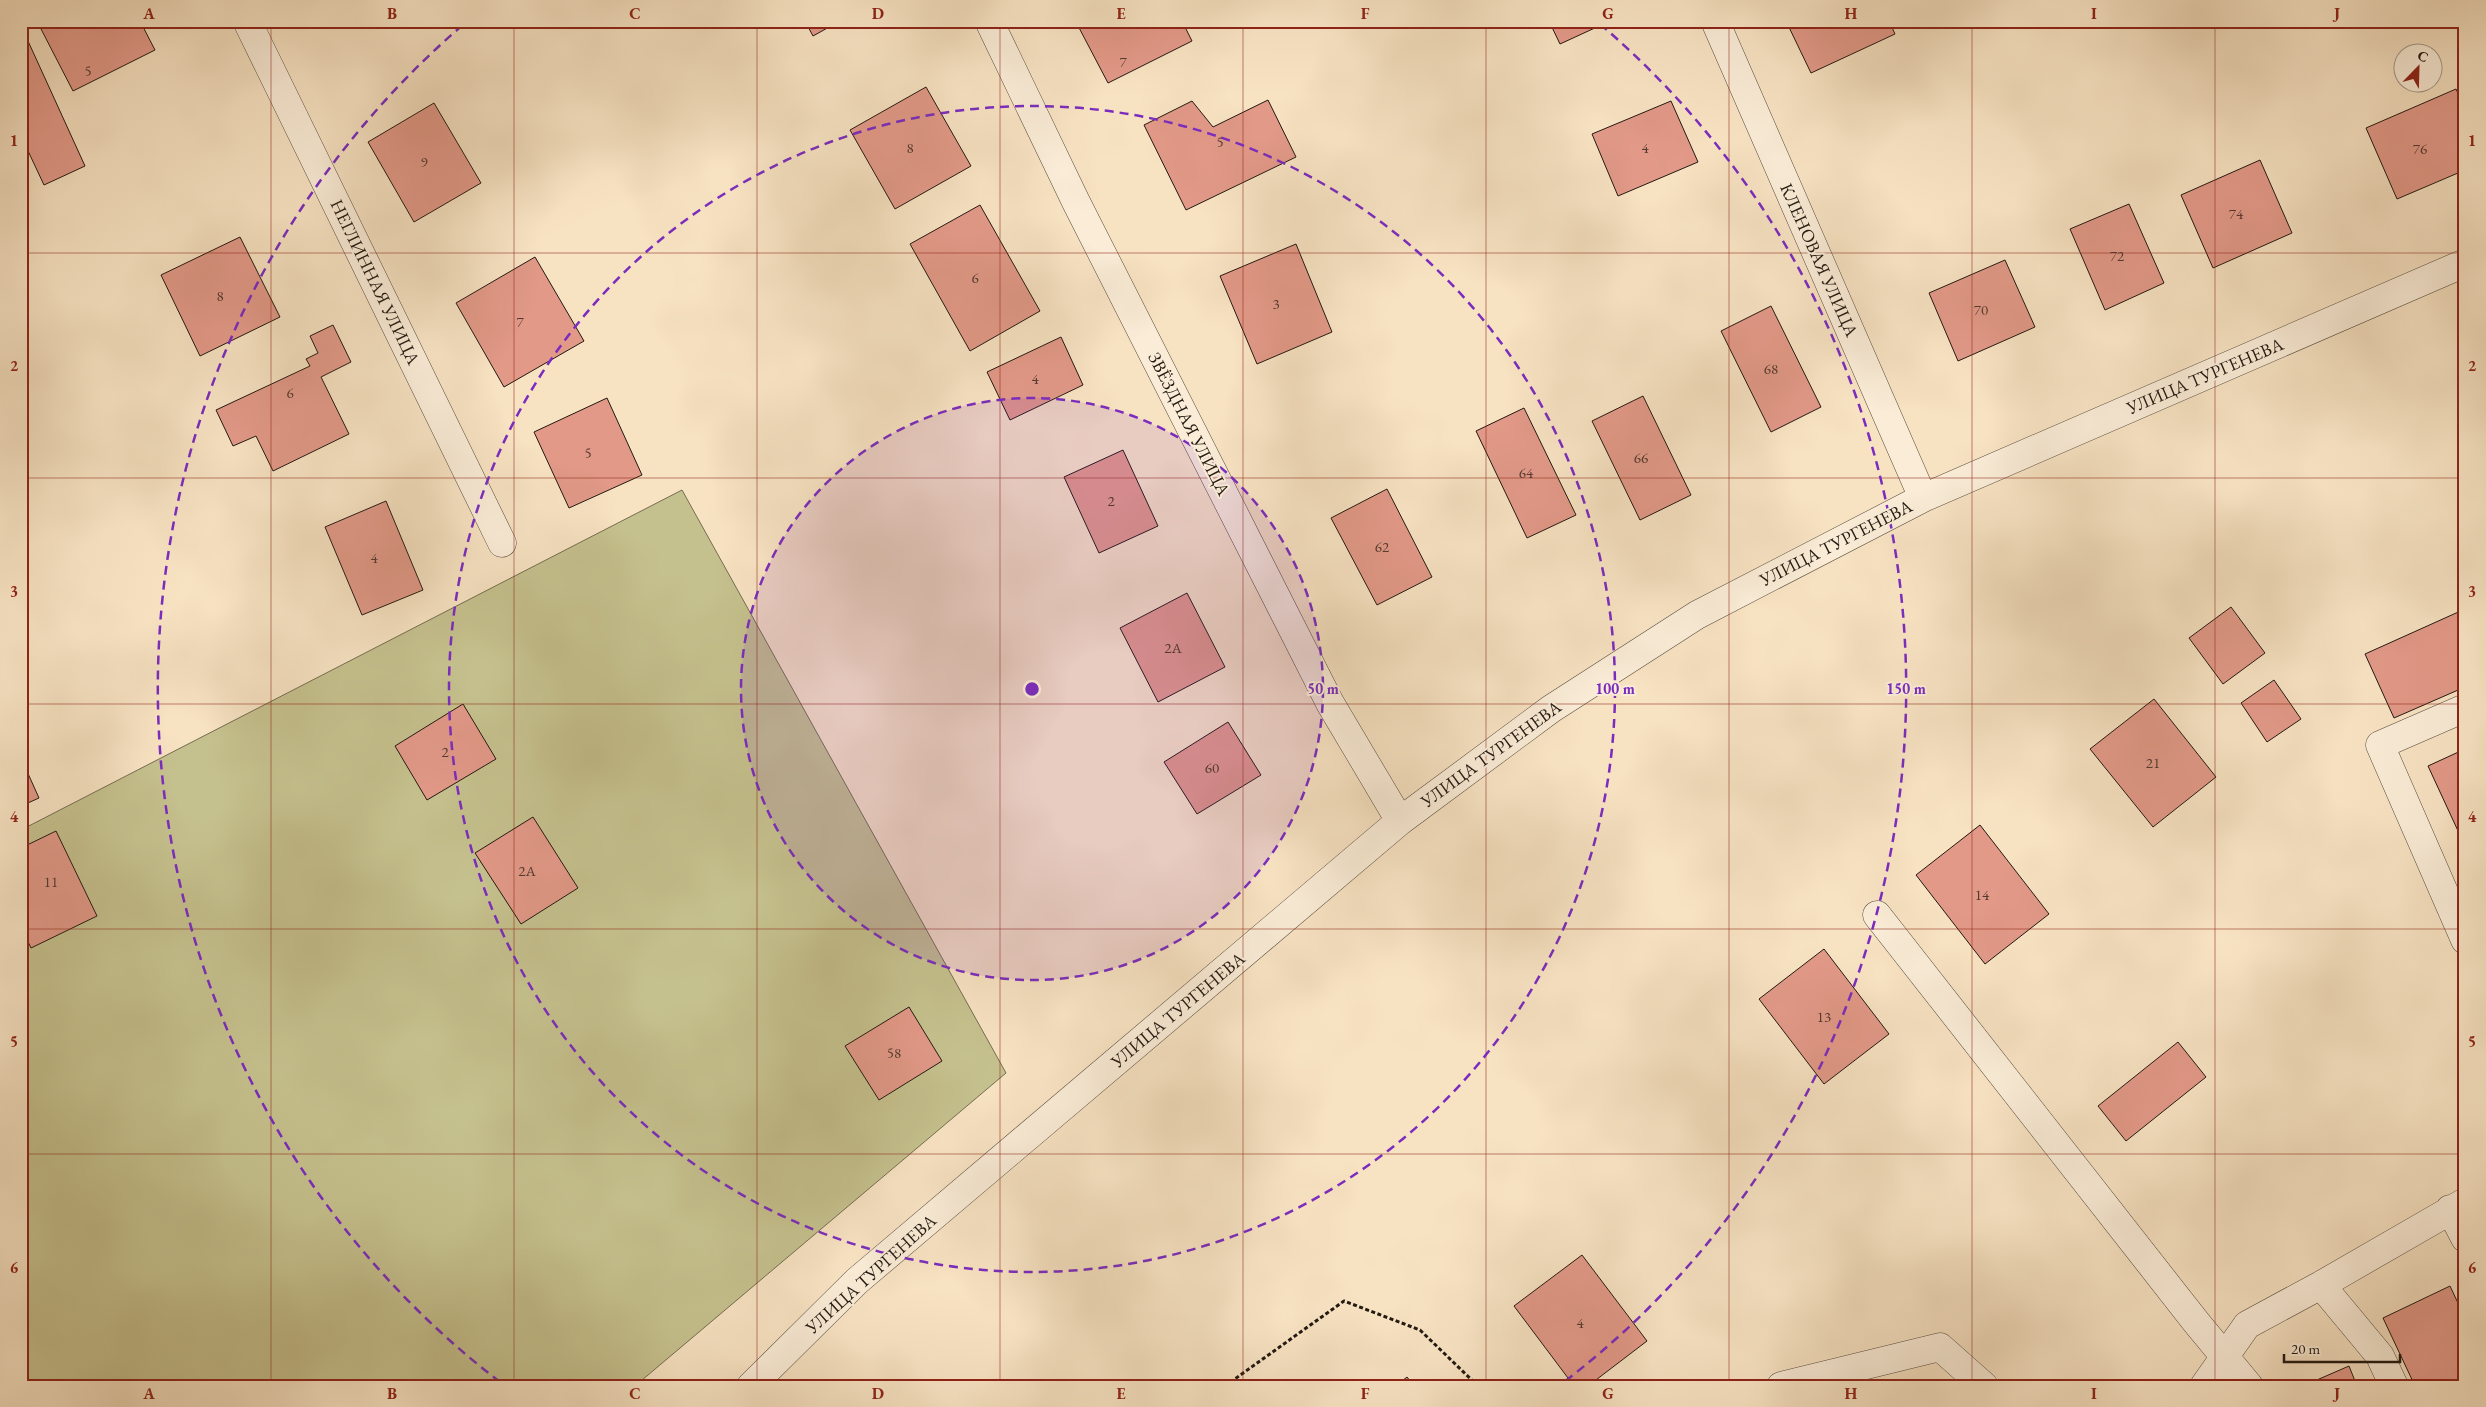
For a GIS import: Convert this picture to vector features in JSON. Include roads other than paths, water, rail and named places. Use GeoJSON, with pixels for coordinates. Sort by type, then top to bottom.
{"type":"FeatureCollection","features":[{"type":"Feature","properties":{"kind":"street","name":"НЕГЛИННАЯ УЛИЦА"},"geometry":{"type":"LineString","coordinates":[[247,21],[502,543]]}},
{"type":"Feature","properties":{"kind":"street","name":"ЗВЁЗДНАЯ УЛИЦА"},"geometry":{"type":"LineString","coordinates":[[989,21],[1076,202],[1330,703],[1400,821]]}},
{"type":"Feature","properties":{"kind":"street","name":"КЛЕНОВАЯ УЛИЦА"},"geometry":{"type":"LineString","coordinates":[[1715,21],[1923,498]]}},
{"type":"Feature","properties":{"kind":"street","name":"УЛИЦА ТУРГЕНЕВА"},"geometry":{"type":"LineString","coordinates":[[751,1386],[857,1281],[1400,821],[1551,709],[1697,615],[1923,498],[2465,263]]}},
{"type":"Feature","properties":{"kind":"street"},"geometry":{"type":"LineString","coordinates":[[2465,708],[2380,745],[2465,940]]}},
{"type":"Feature","properties":{"kind":"street"},"geometry":{"type":"LineString","coordinates":[[1877,915],[2190,1315],[2250,1386]]}},
{"type":"Feature","properties":{"kind":"street"},"geometry":{"type":"LineString","coordinates":[[2204,1386],[2248,1325],[2321,1285],[2457,1205],[2465,1238]]}},
{"type":"Feature","properties":{"kind":"street"},"geometry":{"type":"LineString","coordinates":[[2321,1285],[2380,1356],[2394,1386]]}},
{"type":"Feature","properties":{"kind":"street"},"geometry":{"type":"LineString","coordinates":[[1781,1386],[1940,1347],[1984,1386]]}}]}
